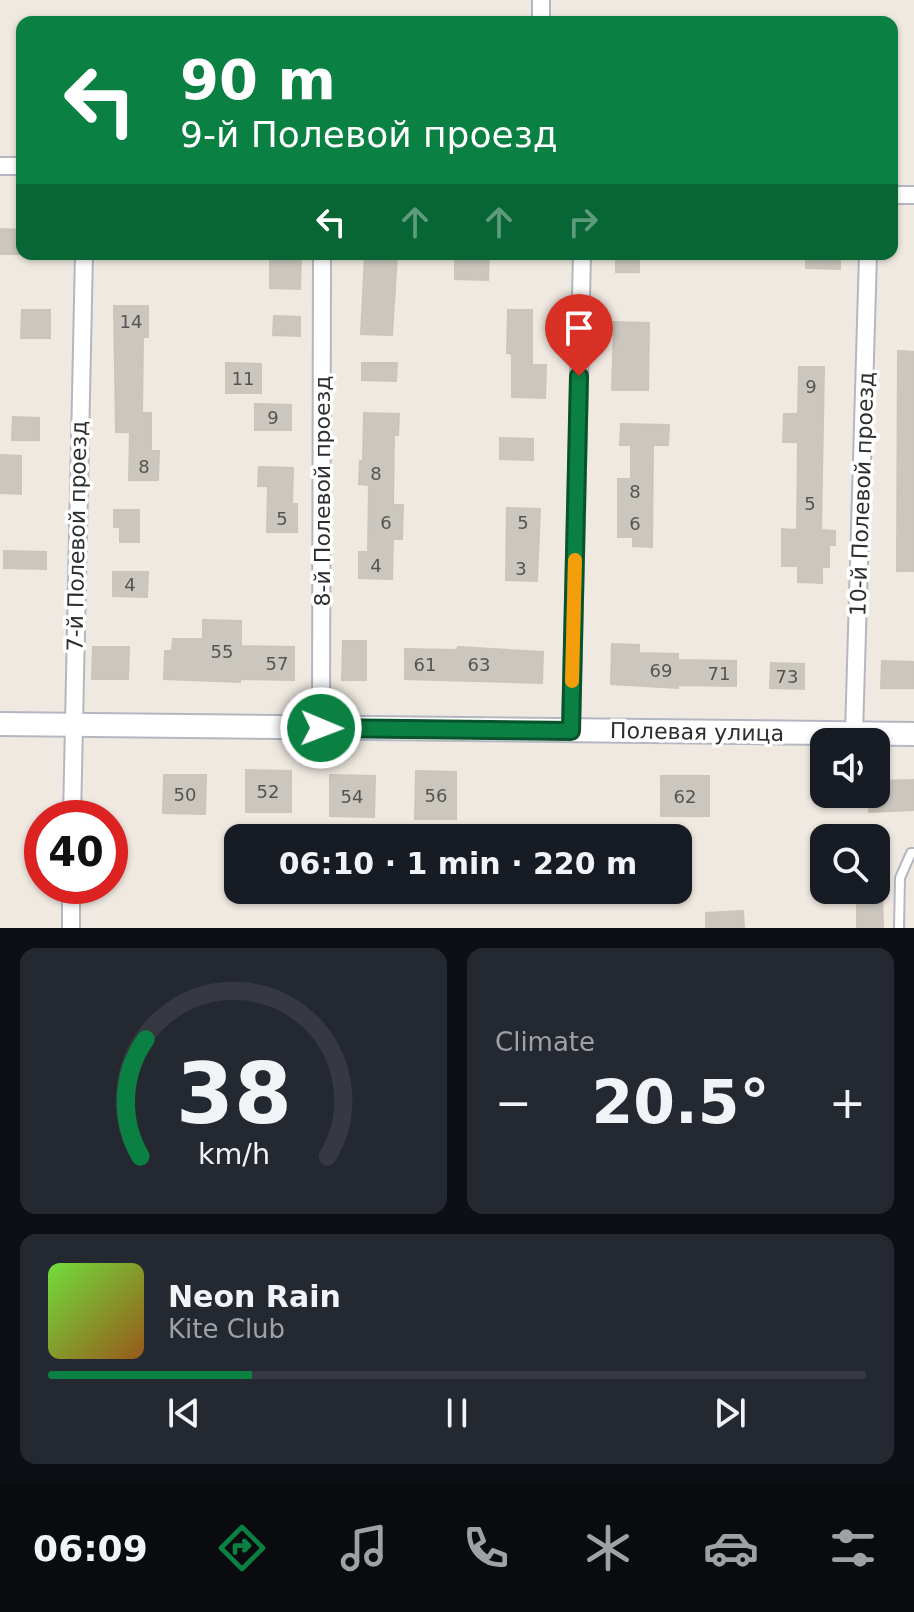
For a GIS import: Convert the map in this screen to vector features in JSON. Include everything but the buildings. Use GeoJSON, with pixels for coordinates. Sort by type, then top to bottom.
{"type":"FeatureCollection","features":[{"type":"Feature","properties":{"kind":"street","name":"7-й Полевой проезд"},"geometry":{"type":"LineString","coordinates":[[72,800],[84,260]]}},
{"type":"Feature","properties":{"kind":"street","name":"8-й Полевой проезд"},"geometry":{"type":"LineString","coordinates":[[321,728],[322,260]]}},
{"type":"Feature","properties":{"kind":"street"},"geometry":{"type":"LineString","coordinates":[[571,731],[582,260]]}},
{"type":"Feature","properties":{"kind":"street","name":"10-й Полевой проезд"},"geometry":{"type":"LineString","coordinates":[[854,728],[868,260]]}},
{"type":"Feature","properties":{"kind":"street","name":"Полевая улица"},"geometry":{"type":"LineString","coordinates":[[0,724],[810,734]]}},
{"type":"Feature","properties":{"kind":"street","name":"Полевая улица"},"geometry":{"type":"LineString","coordinates":[[890,734],[914,734]]}},
{"type":"Feature","properties":{"kind":"street"},"geometry":{"type":"LineString","coordinates":[[71,904],[71,928]]}},
{"type":"Feature","properties":{"kind":"lane"},"geometry":{"type":"LineString","coordinates":[[899,928],[900,878],[911,853],[914,853]]}},
{"type":"Feature","properties":{"kind":"slow traffic"},"geometry":{"type":"LineString","coordinates":[[572,681],[575,560]]}},
{"type":"Feature","properties":{"kind":"route"},"geometry":{"type":"LineString","coordinates":[[321,728],[571,731],[579,376]]}}]}
